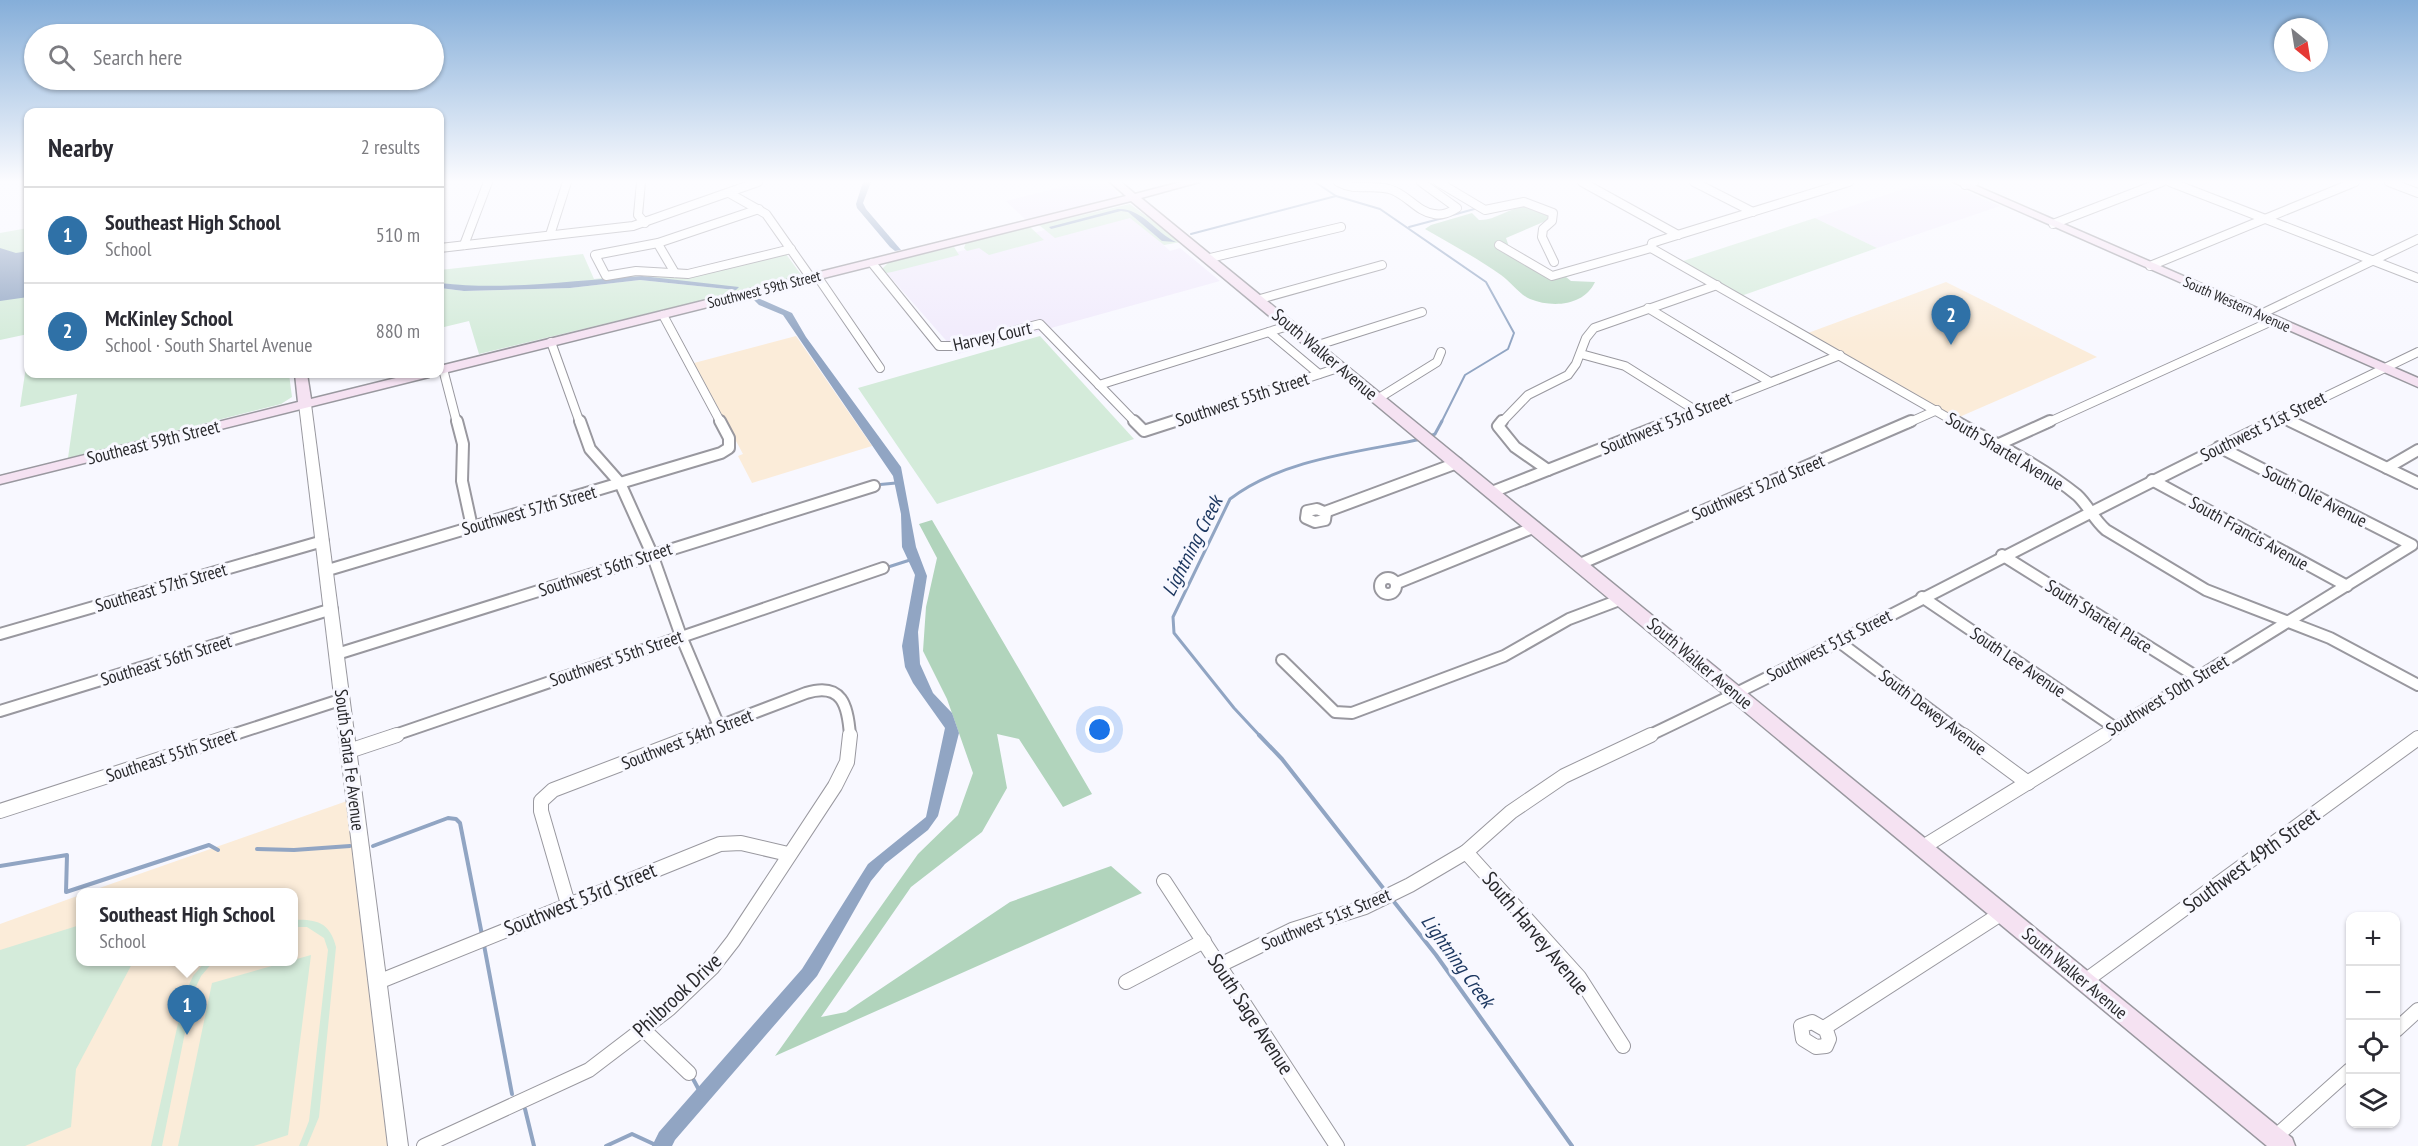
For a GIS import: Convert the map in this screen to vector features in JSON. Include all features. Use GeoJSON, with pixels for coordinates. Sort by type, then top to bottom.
{"type":"FeatureCollection","features":[{"type":"Feature","properties":{"kind":"main road","name":"Southwest 59th Street"},"geometry":{"type":"LineString","coordinates":[[444,368],[978,235]]}},
{"type":"Feature","properties":{"kind":"main road","name":"South Walker Avenue"},"geometry":{"type":"LineString","coordinates":[[1182,235],[2279,1142]]}},
{"type":"Feature","properties":{"kind":"main road","name":"South Western Avenue"},"geometry":{"type":"LineString","coordinates":[[2080,235],[2418,383]]}},
{"type":"Feature","properties":{"kind":"main road","name":"South Santa Fe Avenue"},"geometry":{"type":"LineString","coordinates":[[302,378],[305,404]]}},
{"type":"Feature","properties":{"kind":"main road"},"geometry":{"type":"LineString","coordinates":[[305,404],[409,378]]}},
{"type":"Feature","properties":{"kind":"main road","name":"Southeast 59th Street"},"geometry":{"type":"LineString","coordinates":[[0,480],[305,404]]}},
{"type":"Feature","properties":{"kind":"street"},"geometry":{"type":"LineString","coordinates":[[464,245],[468,235]]}},
{"type":"Feature","properties":{"kind":"street"},"geometry":{"type":"LineString","coordinates":[[444,248],[546,235]]}},
{"type":"Feature","properties":{"kind":"street"},"geometry":{"type":"LineString","coordinates":[[691,235],[596,255],[606,276],[636,271],[688,274],[791,249]]}},
{"type":"Feature","properties":{"kind":"street"},"geometry":{"type":"LineString","coordinates":[[781,235],[880,368]]}},
{"type":"Feature","properties":{"kind":"street"},"geometry":{"type":"LineString","coordinates":[[1210,258],[1302,235]]}},
{"type":"Feature","properties":{"kind":"street"},"geometry":{"type":"LineString","coordinates":[[1542,235],[1551,251],[1554,262]]}},
{"type":"Feature","properties":{"kind":"street"},"geometry":{"type":"LineString","coordinates":[[1499,245],[1552,276],[1651,248],[1652,243],[1676,235]]}},
{"type":"Feature","properties":{"kind":"street"},"geometry":{"type":"LineString","coordinates":[[2150,266],[2225,235]]}},
{"type":"Feature","properties":{"kind":"street"},"geometry":{"type":"LineString","coordinates":[[2308,235],[2418,279]]}},
{"type":"Feature","properties":{"kind":"street"},"geometry":{"type":"LineString","coordinates":[[2261,314],[2418,239]]}},
{"type":"Feature","properties":{"kind":"street"},"geometry":{"type":"LineString","coordinates":[[658,244],[675,273]]}},
{"type":"Feature","properties":{"kind":"street","name":"South Shartel Avenue"},"geometry":{"type":"LineString","coordinates":[[1651,248],[1937,410],[2066,487],[2079,498],[2095,521],[2123,541],[2206,590],[2370,657],[2418,685]]}},
{"type":"Feature","properties":{"kind":"street","name":"Harvey Court"},"geometry":{"type":"LineString","coordinates":[[872,262],[939,346],[954,346],[1040,324],[1144,431]]}},
{"type":"Feature","properties":{"kind":"street"},"geometry":{"type":"LineString","coordinates":[[1260,299],[1382,265]]}},
{"type":"Feature","properties":{"kind":"street"},"geometry":{"type":"LineString","coordinates":[[1548,470],[1515,447],[1498,426],[1527,396],[1566,377],[1574,369],[1581,354],[1582,342],[1594,328],[1717,285]]}},
{"type":"Feature","properties":{"kind":"street"},"geometry":{"type":"LineString","coordinates":[[1648,308],[1770,382]]}},
{"type":"Feature","properties":{"kind":"street","name":"Southwest 55th Street"},"geometry":{"type":"LineString","coordinates":[[1316,346],[1422,312]]}},
{"type":"Feature","properties":{"kind":"street","name":"Southwest 57th Street"},"geometry":{"type":"LineString","coordinates":[[328,570],[712,457],[729,448],[729,438],[663,315]]}},
{"type":"Feature","properties":{"kind":"street"},"geometry":{"type":"LineString","coordinates":[[1997,445],[2274,320]]}},
{"type":"Feature","properties":{"kind":"street"},"geometry":{"type":"LineString","coordinates":[[1098,385],[1291,326]]}},
{"type":"Feature","properties":{"kind":"street"},"geometry":{"type":"LineString","coordinates":[[1269,332],[1319,374]]}},
{"type":"Feature","properties":{"kind":"street"},"geometry":{"type":"LineString","coordinates":[[551,342],[590,450],[620,483],[652,554],[681,636],[719,726]]}},
{"type":"Feature","properties":{"kind":"street"},"geometry":{"type":"LineString","coordinates":[[1378,398],[1437,362],[1441,352]]}},
{"type":"Feature","properties":{"kind":"street","name":"Southwest 51st Street"},"geometry":{"type":"LineString","coordinates":[[1218,966],[1292,930],[1365,907],[1410,885],[1466,852],[1511,812],[1545,788],[1737,693],[2002,555],[2280,416],[2418,352]]}},
{"type":"Feature","properties":{"kind":"street"},"geometry":{"type":"LineString","coordinates":[[1581,354],[1625,366],[1695,410]]}},
{"type":"Feature","properties":{"kind":"street","name":"Southwest 53rd Street"},"geometry":{"type":"LineString","coordinates":[[1492,492],[1695,410],[1840,355]]}},
{"type":"Feature","properties":{"kind":"street","name":"Southwest 55th Street"},"geometry":{"type":"LineString","coordinates":[[1144,431],[1341,366]]}},
{"type":"Feature","properties":{"kind":"street"},"geometry":{"type":"LineString","coordinates":[[444,378],[463,444],[462,481],[472,527]]}},
{"type":"Feature","properties":{"kind":"street","name":"South Santa Fe Avenue"},"geometry":{"type":"LineString","coordinates":[[305,404],[328,570],[398,1146]]}},
{"type":"Feature","properties":{"kind":"street","name":"Southwest 52nd Street"},"geometry":{"type":"LineString","coordinates":[[1580,564],[1937,410]]}},
{"type":"Feature","properties":{"kind":"street"},"geometry":{"type":"LineString","coordinates":[[2280,416],[2418,483]]}},
{"type":"Feature","properties":{"kind":"street","name":"South Olie Avenue"},"geometry":{"type":"LineString","coordinates":[[2219,447],[2412,545]]}},
{"type":"Feature","properties":{"kind":"street"},"geometry":{"type":"LineString","coordinates":[[2387,468],[2418,450]]}},
{"type":"Feature","properties":{"kind":"street"},"geometry":{"type":"LineString","coordinates":[[1325,512],[1457,463]]}},
{"type":"Feature","properties":{"kind":"street","name":"South Francis Avenue"},"geometry":{"type":"LineString","coordinates":[[2152,480],[2347,586]]}},
{"type":"Feature","properties":{"kind":"street","name":"Southwest 56th Street"},"geometry":{"type":"LineString","coordinates":[[337,654],[874,486]]}},
{"type":"Feature","properties":{"kind":"street"},"geometry":{"type":"LineString","coordinates":[[1396,583],[1535,527]]}},
{"type":"Feature","properties":{"kind":"street","name":"Southeast 57th Street"},"geometry":{"type":"LineString","coordinates":[[0,634],[323,541]]}},
{"type":"Feature","properties":{"kind":"street","name":"Southwest 50th Street"},"geometry":{"type":"LineString","coordinates":[[1923,847],[2412,545]]}},
{"type":"Feature","properties":{"kind":"street","name":"South Shartel Place"},"geometry":{"type":"LineString","coordinates":[[2002,555],[2197,677]]}},
{"type":"Feature","properties":{"kind":"street","name":"Southwest 55th Street"},"geometry":{"type":"LineString","coordinates":[[349,751],[883,568]]}},
{"type":"Feature","properties":{"kind":"street","name":"South Lee Avenue"},"geometry":{"type":"LineString","coordinates":[[1922,597],[2114,728]]}},
{"type":"Feature","properties":{"kind":"street"},"geometry":{"type":"LineString","coordinates":[[1282,660],[1321,701],[1335,712],[1352,713],[1504,656],[1569,619],[1622,599]]}},
{"type":"Feature","properties":{"kind":"street","name":"Southeast 56th Street"},"geometry":{"type":"LineString","coordinates":[[0,711],[332,609]]}},
{"type":"Feature","properties":{"kind":"street","name":"South Dewey Avenue"},"geometry":{"type":"LineString","coordinates":[[1838,641],[2028,783]]}},
{"type":"Feature","properties":{"kind":"street","name":"Southwest 54th Street"},"geometry":{"type":"LineString","coordinates":[[568,904],[541,811],[541,801],[567,784],[806,693],[821,688],[831,689]]}},
{"type":"Feature","properties":{"kind":"street","name":"Philbrook Drive"},"geometry":{"type":"LineString","coordinates":[[424,1146],[589,1070],[612,1055],[712,967],[744,926],[788,854],[814,818],[848,759],[848,718],[839,695],[831,689]]}},
{"type":"Feature","properties":{"kind":"street","name":"Southeast 55th Street"},"geometry":{"type":"LineString","coordinates":[[0,812],[343,699]]}},
{"type":"Feature","properties":{"kind":"street","name":"Southwest 49th Street"},"geometry":{"type":"LineString","coordinates":[[2085,981],[2418,738]]}},
{"type":"Feature","properties":{"kind":"street","name":"Southwest 53rd Street"},"geometry":{"type":"LineString","coordinates":[[378,982],[720,844],[741,843],[788,854]]}},
{"type":"Feature","properties":{"kind":"street","name":"South Harvey Avenue"},"geometry":{"type":"LineString","coordinates":[[1466,852],[1579,977],[1623,1046]]}},
{"type":"Feature","properties":{"kind":"street","name":"South Sage Avenue"},"geometry":{"type":"LineString","coordinates":[[1164,881],[1337,1146]]}},
{"type":"Feature","properties":{"kind":"street"},"geometry":{"type":"LineString","coordinates":[[1824,1028],[2002,913]]}},
{"type":"Feature","properties":{"kind":"street"},"geometry":{"type":"LineString","coordinates":[[1126,982],[1204,941]]}},
{"type":"Feature","properties":{"kind":"street"},"geometry":{"type":"LineString","coordinates":[[2400,1026],[2418,1010]]}},
{"type":"Feature","properties":{"kind":"street"},"geometry":{"type":"LineString","coordinates":[[643,1029],[689,1073]]}},
{"type":"Feature","properties":{"kind":"street"},"geometry":{"type":"LineString","coordinates":[[2279,1142],[2346,1074]]}},
{"type":"Feature","properties":{"kind":"shaded area"},"geometry":{"type":"Polygon","coordinates":[[[1023,235],[1153,235],[1170,251],[1180,248],[1220,281],[958,354],[884,270],[1023,235]]]}},
{"type":"Feature","properties":{"kind":"shaded area"},"geometry":{"type":"Polygon","coordinates":[[[1851,235],[1914,235],[1877,248],[1851,235]]]}},
{"type":"Feature","properties":{"kind":"shaded area"},"geometry":{"type":"Polygon","coordinates":[[[1946,282],[2097,357],[1957,418],[1808,333],[1946,282]]]}},
{"type":"Feature","properties":{"kind":"shaded area"},"geometry":{"type":"Polygon","coordinates":[[[796,336],[872,446],[752,483],[738,456],[743,454],[694,363],[796,336]]]}},
{"type":"Feature","properties":{"kind":"shaded area"},"geometry":{"type":"Polygon","coordinates":[[[347,801],[388,1146],[0,1146],[0,924],[76,896],[76,966],[298,966],[298,888],[99,888],[347,801]]]}},
{"type":"Feature","properties":{"kind":"green space"},"geometry":{"type":"Polygon","coordinates":[[[0,235],[24,235],[24,335],[0,340],[0,235]]]}},
{"type":"Feature","properties":{"kind":"green space"},"geometry":{"type":"Polygon","coordinates":[[[994,235],[1039,235],[1044,240],[989,255],[979,248],[967,251],[964,248],[966,242],[994,235]]]}},
{"type":"Feature","properties":{"kind":"green space"},"geometry":{"type":"Polygon","coordinates":[[[1152,235],[1172,235],[1181,242],[1164,245],[1152,235]]]}},
{"type":"Feature","properties":{"kind":"green space"},"geometry":{"type":"Polygon","coordinates":[[[1436,235],[1512,235],[1506,238],[1509,247],[1550,273],[1570,266],[1581,272],[1566,277],[1571,281],[1595,282],[1583,296],[1567,303],[1539,302],[1523,295],[1505,278],[1436,235]]]}},
{"type":"Feature","properties":{"kind":"green space"},"geometry":{"type":"Polygon","coordinates":[[[1761,235],[1851,235],[1877,248],[1741,296],[1680,262],[1761,235]]]}},
{"type":"Feature","properties":{"kind":"green space"},"geometry":{"type":"Polygon","coordinates":[[[954,247],[959,255],[892,272],[886,273],[882,269],[889,262],[954,247]]]}},
{"type":"Feature","properties":{"kind":"green space"},"geometry":{"type":"Polygon","coordinates":[[[583,254],[594,279],[633,274],[694,277],[786,254],[802,276],[479,354],[469,321],[444,327],[444,288],[464,291],[570,288],[640,280],[736,290],[642,276],[552,285],[472,287],[444,284],[444,270],[583,254]]]}},
{"type":"Feature","properties":{"kind":"green space"},"geometry":{"type":"Polygon","coordinates":[[[1040,336],[1134,439],[937,504],[858,388],[1040,336]]]}},
{"type":"Feature","properties":{"kind":"green space"},"geometry":{"type":"Polygon","coordinates":[[[24,378],[290,378],[292,397],[281,404],[68,458],[77,394],[20,407],[24,378]]]}},
{"type":"Feature","properties":{"kind":"green space"},"geometry":{"type":"Polygon","coordinates":[[[932,520],[1092,794],[1063,807],[1019,739],[997,734],[1007,788],[982,832],[911,887],[821,1017],[846,1012],[1010,902],[1111,866],[1142,893],[775,1056],[918,854],[958,815],[973,773],[947,699],[923,651],[926,607],[937,558],[919,524],[932,520]]]}},
{"type":"Feature","properties":{"kind":"green space"},"geometry":{"type":"Polygon","coordinates":[[[298,920],[309,920],[321,924],[330,933],[336,947],[319,1117],[307,1146],[299,1146],[309,1121],[328,950],[324,938],[307,927],[298,927],[298,920]]]}},
{"type":"Feature","properties":{"kind":"green space"},"geometry":{"type":"Polygon","coordinates":[[[76,926],[76,966],[131,966],[76,1069],[71,1127],[25,1146],[0,1146],[0,950],[76,926]]]}},
{"type":"Feature","properties":{"kind":"green space"},"geometry":{"type":"Polygon","coordinates":[[[311,955],[288,1135],[254,1146],[178,1146],[212,983],[272,966],[298,966],[298,959],[311,955]]]}},
{"type":"Feature","properties":{"kind":"green space"},"geometry":{"type":"Polygon","coordinates":[[[202,966],[210,966],[201,976],[193,993],[162,1146],[151,1146],[184,996],[193,976],[202,966]]]}},
{"type":"Feature","properties":{"kind":"water"},"geometry":{"type":"Polygon","coordinates":[[[880,235],[889,235],[901,250],[895,251],[880,235]]]}},
{"type":"Feature","properties":{"kind":"water"},"geometry":{"type":"Polygon","coordinates":[[[1156,235],[1166,235],[1176,242],[1162,241],[1156,235]]]}},
{"type":"Feature","properties":{"kind":"water"},"geometry":{"type":"Polygon","coordinates":[[[0,248],[16,253],[24,252],[24,298],[0,301],[0,248]]]}},
{"type":"Feature","properties":{"kind":"water"},"geometry":{"type":"Polygon","coordinates":[[[642,276],[739,287],[736,290],[640,280],[570,288],[464,291],[444,288],[444,283],[491,286],[642,276]]]}},
{"type":"Feature","properties":{"kind":"water"},"geometry":{"type":"Polygon","coordinates":[[[758,298],[792,313],[806,337],[901,467],[916,547],[927,576],[918,632],[920,664],[933,693],[952,713],[959,733],[938,816],[928,830],[885,864],[871,881],[817,976],[672,1146],[652,1146],[659,1132],[802,969],[868,864],[926,817],[945,728],[913,683],[905,667],[902,646],[915,575],[902,547],[901,514],[893,476],[783,315],[759,305],[753,299],[758,298]]]}},
{"type":"Feature","properties":{"kind":"waterway","name":"Lightning Creek"},"geometry":{"type":"LineString","coordinates":[[1418,235],[1486,282],[1514,333],[1508,349],[1465,375],[1442,421]]}},
{"type":"Feature","properties":{"kind":"waterway","name":"Lightning Creek"},"geometry":{"type":"LineString","coordinates":[[1428,437],[1435,434],[1442,421]]}},
{"type":"Feature","properties":{"kind":"waterway","name":"Lightning Creek"},"geometry":{"type":"LineString","coordinates":[[1260,736],[1234,708],[1174,633],[1173,617],[1230,499],[1251,485],[1297,466],[1347,453],[1422,439]]}},
{"type":"Feature","properties":{"kind":"waterway"},"geometry":{"type":"LineString","coordinates":[[875,485],[896,483]]}},
{"type":"Feature","properties":{"kind":"waterway"},"geometry":{"type":"LineString","coordinates":[[885,568],[910,560]]}},
{"type":"Feature","properties":{"kind":"waterway","name":"Lightning Creek"},"geometry":{"type":"LineString","coordinates":[[1259,735],[1282,759],[1387,893]]}},
{"type":"Feature","properties":{"kind":"waterway"},"geometry":{"type":"LineString","coordinates":[[373,846],[448,818],[456,819],[460,823],[482,935]]}},
{"type":"Feature","properties":{"kind":"waterway"},"geometry":{"type":"LineString","coordinates":[[78,888],[209,845],[218,850]]}},
{"type":"Feature","properties":{"kind":"waterway"},"geometry":{"type":"LineString","coordinates":[[257,849],[294,850],[350,846]]}},
{"type":"Feature","properties":{"kind":"waterway"},"geometry":{"type":"LineString","coordinates":[[0,866],[67,855],[66,892],[76,889]]}},
{"type":"Feature","properties":{"kind":"waterway","name":"Lightning Creek"},"geometry":{"type":"LineString","coordinates":[[1391,898],[1436,955],[1572,1146]]}},
{"type":"Feature","properties":{"kind":"waterway"},"geometry":{"type":"LineString","coordinates":[[484,945],[512,1094]]}},
{"type":"Feature","properties":{"kind":"waterway"},"geometry":{"type":"LineString","coordinates":[[692,1077],[699,1090]]}},
{"type":"Feature","properties":{"kind":"waterway"},"geometry":{"type":"LineString","coordinates":[[525,1109],[534,1146]]}},
{"type":"Feature","properties":{"kind":"waterway"},"geometry":{"type":"LineString","coordinates":[[606,1146],[632,1134],[658,1146]]}},
{"type":"Feature","properties":{"kind":"place","name":"McKinley School"},"geometry":{"type":"Point","coordinates":[1951,345]}},
{"type":"Feature","properties":{"kind":"place","name":"Southeast High School"},"geometry":{"type":"Point","coordinates":[187,1035]}}]}
